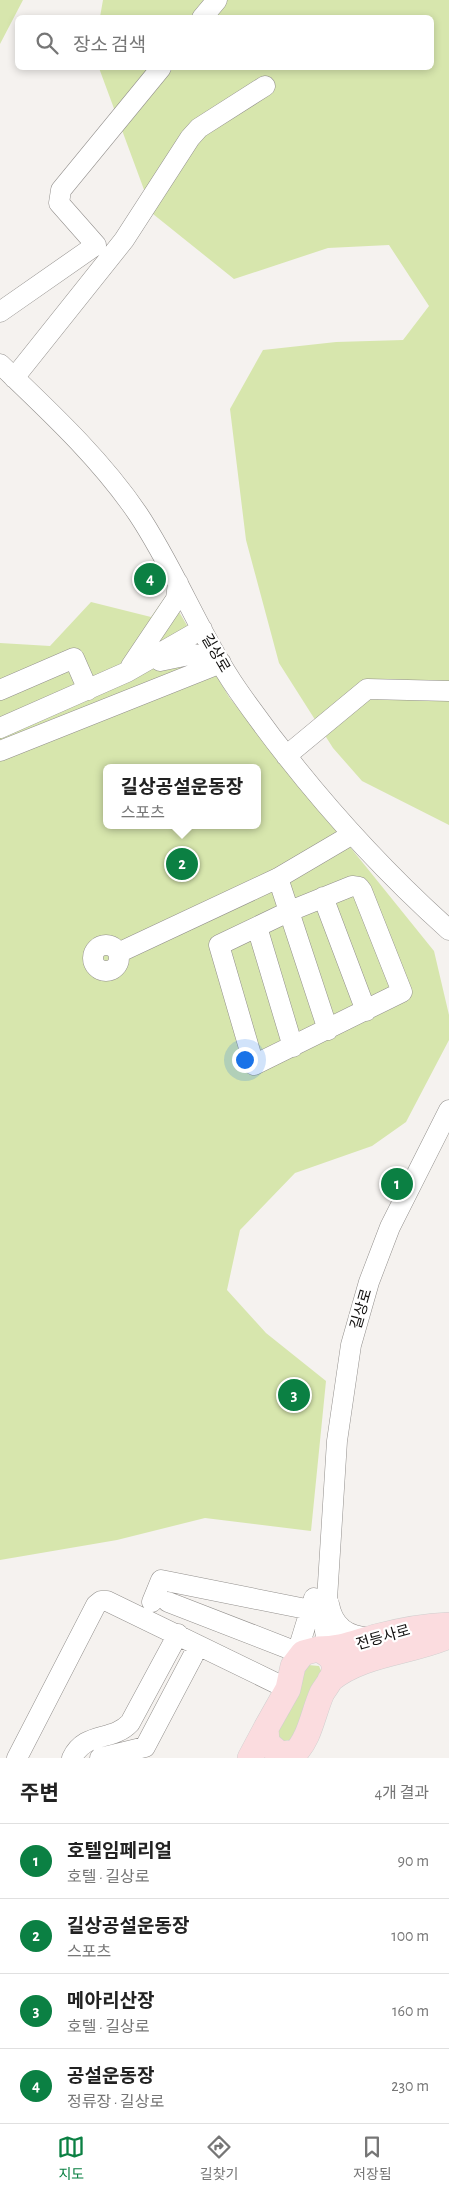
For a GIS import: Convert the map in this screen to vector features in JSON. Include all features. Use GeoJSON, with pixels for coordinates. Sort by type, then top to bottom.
{"type":"FeatureCollection","features":[{"type":"Feature","properties":{"kind":"main road","name":"전등사로"},"geometry":{"type":"LineString","coordinates":[[312,1663],[376,1637],[416,1628],[449,1625]]}},
{"type":"Feature","properties":{"kind":"main road","name":"전등사로"},"geometry":{"type":"LineString","coordinates":[[312,1663],[354,1665],[417,1648],[449,1636]]}},
{"type":"Feature","properties":{"kind":"main road"},"geometry":{"type":"LineString","coordinates":[[280,1751],[312,1663]]}},
{"type":"Feature","properties":{"kind":"main road"},"geometry":{"type":"LineString","coordinates":[[280,1751],[317,1703],[312,1663]]}},
{"type":"Feature","properties":{"kind":"street"},"geometry":{"type":"LineString","coordinates":[[204,15],[217,0]]}},
{"type":"Feature","properties":{"kind":"street"},"geometry":{"type":"LineString","coordinates":[[0,312],[96,245],[59,204],[61,190],[160,70]]}},
{"type":"Feature","properties":{"kind":"street"},"geometry":{"type":"LineString","coordinates":[[7,371],[124,240],[190,138],[199,128],[265,86]]}},
{"type":"Feature","properties":{"kind":"street","name":"길상로"},"geometry":{"type":"LineString","coordinates":[[7,371],[107,471],[139,515],[238,691],[286,756],[351,834],[446,930]]}},
{"type":"Feature","properties":{"kind":"street"},"geometry":{"type":"LineString","coordinates":[[127,672],[176,599],[178,583]]}},
{"type":"Feature","properties":{"kind":"street"},"geometry":{"type":"LineString","coordinates":[[0,728],[127,672],[202,629]]}},
{"type":"Feature","properties":{"kind":"street"},"geometry":{"type":"LineString","coordinates":[[127,672],[182,655],[194,654],[221,663]]}},
{"type":"Feature","properties":{"kind":"street"},"geometry":{"type":"LineString","coordinates":[[0,690],[74,658],[88,690]]}},
{"type":"Feature","properties":{"kind":"street"},"geometry":{"type":"LineString","coordinates":[[0,751],[221,663]]}},
{"type":"Feature","properties":{"kind":"street"},"geometry":{"type":"LineString","coordinates":[[286,756],[366,689],[449,691]]}},
{"type":"Feature","properties":{"kind":"street"},"geometry":{"type":"LineString","coordinates":[[118,953],[278,878],[351,834]]}},
{"type":"Feature","properties":{"kind":"street"},"geometry":{"type":"LineString","coordinates":[[278,878],[328,1030]]}},
{"type":"Feature","properties":{"kind":"street"},"geometry":{"type":"LineString","coordinates":[[352,886],[358,887],[362,891],[402,992],[254,1065],[219,945],[323,897],[352,886]]}},
{"type":"Feature","properties":{"kind":"street"},"geometry":{"type":"LineString","coordinates":[[323,897],[366,1011]]}},
{"type":"Feature","properties":{"kind":"street"},"geometry":{"type":"LineString","coordinates":[[257,927],[293,1047]]}},
{"type":"Feature","properties":{"kind":"street","name":"길상로"},"geometry":{"type":"LineString","coordinates":[[312,1663],[325,1631],[340,1410],[351,1345],[390,1227],[449,1110]]}},
{"type":"Feature","properties":{"kind":"street","name":"길상로"},"geometry":{"type":"LineString","coordinates":[[312,1663],[311,1610],[333,1524]]}},
{"type":"Feature","properties":{"kind":"street"},"geometry":{"type":"LineString","coordinates":[[311,1610],[160,1580],[160,1602],[312,1663]]}},
{"type":"Feature","properties":{"kind":"street"},"geometry":{"type":"LineString","coordinates":[[328,1599],[330,1614],[338,1626],[354,1636],[376,1637]]}},
{"type":"Feature","properties":{"kind":"street"},"geometry":{"type":"LineString","coordinates":[[17,1758],[96,1605],[101,1600],[107,1601],[178,1634],[312,1663]]}},
{"type":"Feature","properties":{"kind":"street"},"geometry":{"type":"LineString","coordinates":[[72,1758],[84,1742],[125,1728],[150,1688],[178,1634]]}},
{"type":"Feature","properties":{"kind":"street"},"geometry":{"type":"LineString","coordinates":[[100,1758],[145,1747],[193,1656]]}},
{"type":"Feature","properties":{"kind":"street"},"geometry":{"type":"LineString","coordinates":[[150,1688],[169,1702]]}},
{"type":"Feature","properties":{"kind":"green space"},"geometry":{"type":"Polygon","coordinates":[[[0,0],[23,0],[15,15],[0,44],[0,0]]]}},
{"type":"Feature","properties":{"kind":"green space"},"geometry":{"type":"Polygon","coordinates":[[[103,0],[449,0],[449,825],[362,781],[333,748],[279,663],[246,540],[230,409],[263,350],[336,342],[403,340],[429,306],[389,245],[328,248],[234,279],[153,214],[100,70],[434,70],[434,15],[100,15],[103,0]]]}},
{"type":"Feature","properties":{"kind":"green space"},"geometry":{"type":"Polygon","coordinates":[[[168,593],[229,697],[434,951],[449,1015],[449,1040],[406,1122],[372,1146],[295,1173],[240,1230],[227,1290],[266,1333],[326,1381],[311,1531],[205,1518],[117,1540],[0,1560],[0,643],[50,646],[91,602],[151,617],[168,593]]]}},
{"type":"Feature","properties":{"kind":"green space"},"geometry":{"type":"Polygon","coordinates":[[[308,1665],[319,1666],[322,1673],[294,1739],[284,1741],[278,1736],[278,1729],[308,1665]]]}},
{"type":"Feature","properties":{"kind":"place","name":"공설운동장"},"geometry":{"type":"Point","coordinates":[150,579]}},
{"type":"Feature","properties":{"kind":"place","name":"길상공설운동장"},"geometry":{"type":"Point","coordinates":[182,864]}},
{"type":"Feature","properties":{"kind":"place","name":"호텔임페리얼"},"geometry":{"type":"Point","coordinates":[397,1184]}},
{"type":"Feature","properties":{"kind":"place","name":"메아리산장"},"geometry":{"type":"Point","coordinates":[294,1395]}}]}
